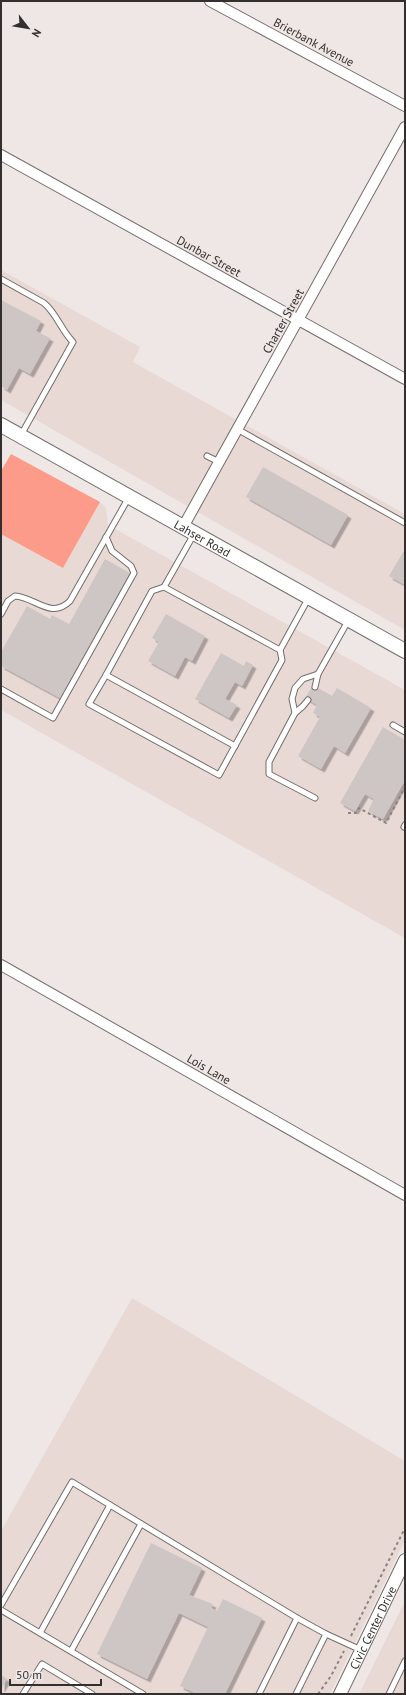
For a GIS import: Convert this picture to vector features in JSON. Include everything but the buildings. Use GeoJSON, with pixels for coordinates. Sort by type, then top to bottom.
{"type":"FeatureCollection","features":[{"type":"Feature","properties":{"kind":"main road","name":"Lahser Road"},"geometry":{"type":"LineString","coordinates":[[1,425],[405,651]]}},
{"type":"Feature","properties":{"kind":"street","name":"Brierbank Avenue"},"geometry":{"type":"LineString","coordinates":[[210,1],[405,106]]}},
{"type":"Feature","properties":{"kind":"street","name":"Charter Street"},"geometry":{"type":"LineString","coordinates":[[189,530],[219,462],[405,127]]}},
{"type":"Feature","properties":{"kind":"street","name":"Dunbar Street"},"geometry":{"type":"LineString","coordinates":[[1,155],[405,379]]}},
{"type":"Feature","properties":{"kind":"street","name":"Lois Lane"},"geometry":{"type":"LineString","coordinates":[[1,965],[405,1196]]}},
{"type":"Feature","properties":{"kind":"street","name":"Civic Center Drive"},"geometry":{"type":"LineString","coordinates":[[340,1694],[405,1560]]}},
{"type":"Feature","properties":{"kind":"lane"},"geometry":{"type":"LineString","coordinates":[[1,279],[44,303],[50,308],[72,342],[21,436]]}},
{"type":"Feature","properties":{"kind":"lane"},"geometry":{"type":"LineString","coordinates":[[237,429],[405,523]]}},
{"type":"Feature","properties":{"kind":"lane"},"geometry":{"type":"LineString","coordinates":[[207,456],[219,462]]}},
{"type":"Feature","properties":{"kind":"lane"},"geometry":{"type":"LineString","coordinates":[[1,614],[8,601],[15,596],[48,608],[55,608],[70,601],[130,496]]}},
{"type":"Feature","properties":{"kind":"lane"},"geometry":{"type":"LineString","coordinates":[[164,587],[189,530]]}},
{"type":"Feature","properties":{"kind":"lane"},"geometry":{"type":"LineString","coordinates":[[1,689],[53,718],[133,576],[133,569],[131,566],[112,551],[106,537]]}},
{"type":"Feature","properties":{"kind":"lane"},"geometry":{"type":"LineString","coordinates":[[280,650],[164,587],[152,591],[89,704],[219,775],[282,660],[280,650],[309,598]]}},
{"type":"Feature","properties":{"kind":"lane"},"geometry":{"type":"LineString","coordinates":[[315,687],[318,674],[348,620]]}},
{"type":"Feature","properties":{"kind":"lane"},"geometry":{"type":"LineString","coordinates":[[106,674],[235,746]]}},
{"type":"Feature","properties":{"kind":"lane"},"geometry":{"type":"LineString","coordinates":[[295,713],[292,699],[295,688],[303,679],[318,674]]}},
{"type":"Feature","properties":{"kind":"lane"},"geometry":{"type":"LineString","coordinates":[[308,700],[295,713],[269,762],[269,774],[315,798]]}},
{"type":"Feature","properties":{"kind":"lane"},"geometry":{"type":"LineString","coordinates":[[392,725],[405,732]]}},
{"type":"Feature","properties":{"kind":"lane"},"geometry":{"type":"LineString","coordinates":[[1,1605],[72,1482],[297,1618],[326,1634],[362,1650]]}},
{"type":"Feature","properties":{"kind":"lane"},"geometry":{"type":"LineString","coordinates":[[40,1633],[110,1505]]}},
{"type":"Feature","properties":{"kind":"lane"},"geometry":{"type":"LineString","coordinates":[[71,1652],[141,1524]]}},
{"type":"Feature","properties":{"kind":"lane"},"geometry":{"type":"LineString","coordinates":[[1,1610],[143,1694]]}},
{"type":"Feature","properties":{"kind":"lane"},"geometry":{"type":"LineString","coordinates":[[259,1694],[297,1618]]}},
{"type":"Feature","properties":{"kind":"lane"},"geometry":{"type":"LineString","coordinates":[[296,1694],[326,1634]]}},
{"type":"Feature","properties":{"kind":"lane"},"geometry":{"type":"LineString","coordinates":[[389,1694],[405,1661]]}},
{"type":"Feature","properties":{"kind":"lane"},"geometry":{"type":"LineString","coordinates":[[23,1694],[42,1664],[92,1694]]}},
{"type":"Feature","properties":{"kind":"path"},"geometry":{"type":"LineString","coordinates":[[348,814],[356,813],[359,808],[386,823],[405,787]]}},
{"type":"Feature","properties":{"kind":"path"},"geometry":{"type":"LineString","coordinates":[[351,1634],[405,1528]]}},
{"type":"Feature","properties":{"kind":"path"},"geometry":{"type":"LineString","coordinates":[[318,1694],[331,1676],[342,1656]]}},
{"type":"Feature","properties":{"kind":"shaded area"},"geometry":{"type":"Polygon","coordinates":[[[1,270],[140,347],[133,362],[405,514],[405,630],[1,400],[1,270]]]}},
{"type":"Feature","properties":{"kind":"shaded area"},"geometry":{"type":"Polygon","coordinates":[[[11,454],[100,502],[63,568],[1,534],[1,471],[11,454]]]}},
{"type":"Feature","properties":{"kind":"shaded area"},"geometry":{"type":"Polygon","coordinates":[[[100,502],[106,508],[108,525],[405,690],[405,938],[1,710],[1,534],[63,568],[100,502]]]}},
{"type":"Feature","properties":{"kind":"shaded area"},"geometry":{"type":"Polygon","coordinates":[[[132,1298],[405,1461],[405,1540],[330,1694],[1,1694],[1,1531],[132,1298]]]}},
{"type":"Feature","properties":{"kind":"shaded area"},"geometry":{"type":"Polygon","coordinates":[[[405,1601],[405,1694],[359,1694],[405,1601]]]}}]}
